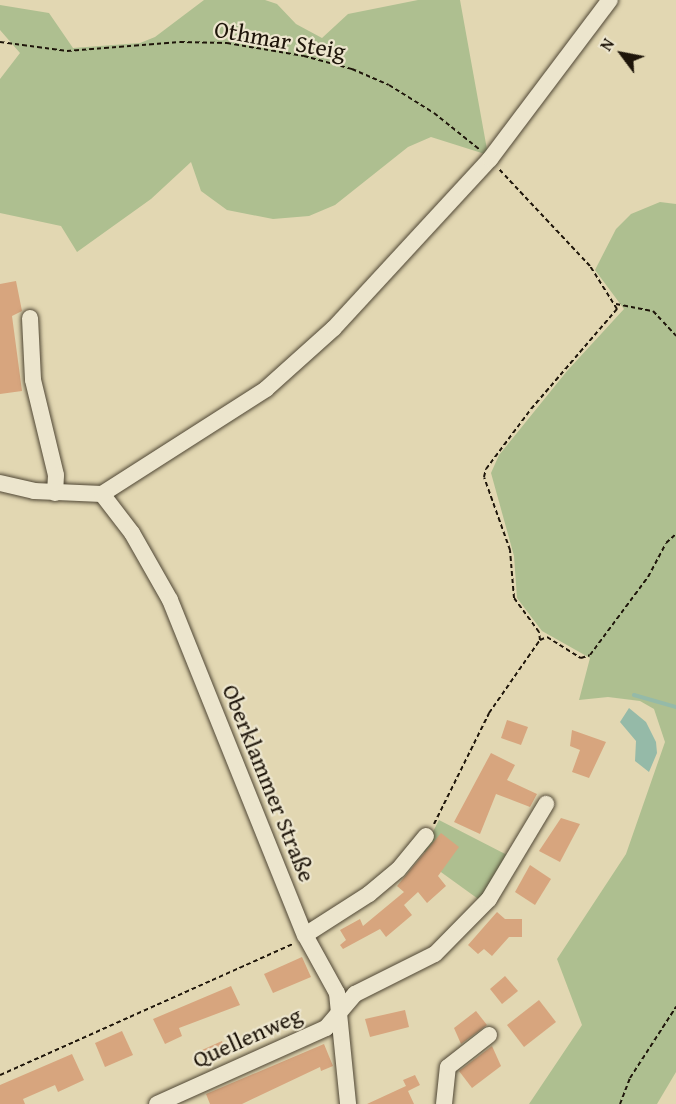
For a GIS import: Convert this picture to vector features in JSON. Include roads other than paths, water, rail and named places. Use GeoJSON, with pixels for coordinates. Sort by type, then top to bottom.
{"type":"FeatureCollection","features":[{"type":"Feature","properties":{"kind":"street"},"geometry":{"type":"LineString","coordinates":[[0,483],[55,493],[102,494],[235,411],[298,364],[490,159],[610,0]]}},
{"type":"Feature","properties":{"kind":"street"},"geometry":{"type":"LineString","coordinates":[[30,318],[33,380],[56,475],[55,493]]}},
{"type":"Feature","properties":{"kind":"street","name":"Oberklammer Straße"},"geometry":{"type":"LineString","coordinates":[[102,494],[132,533],[170,600],[305,935],[337,993],[341,1009],[348,1104]]}},
{"type":"Feature","properties":{"kind":"street","name":"Quellenweg"},"geometry":{"type":"LineString","coordinates":[[157,1104],[326,1028],[355,994],[435,954],[474,918],[506,876],[546,804]]}},
{"type":"Feature","properties":{"kind":"street"},"geometry":{"type":"LineString","coordinates":[[305,935],[369,894],[398,870],[426,836]]}},
{"type":"Feature","properties":{"kind":"street"},"geometry":{"type":"LineString","coordinates":[[444,1104],[448,1067],[489,1035]]}},
{"type":"Feature","properties":{"kind":"waterway"},"geometry":{"type":"LineString","coordinates":[[634,695],[676,707]]}}]}
